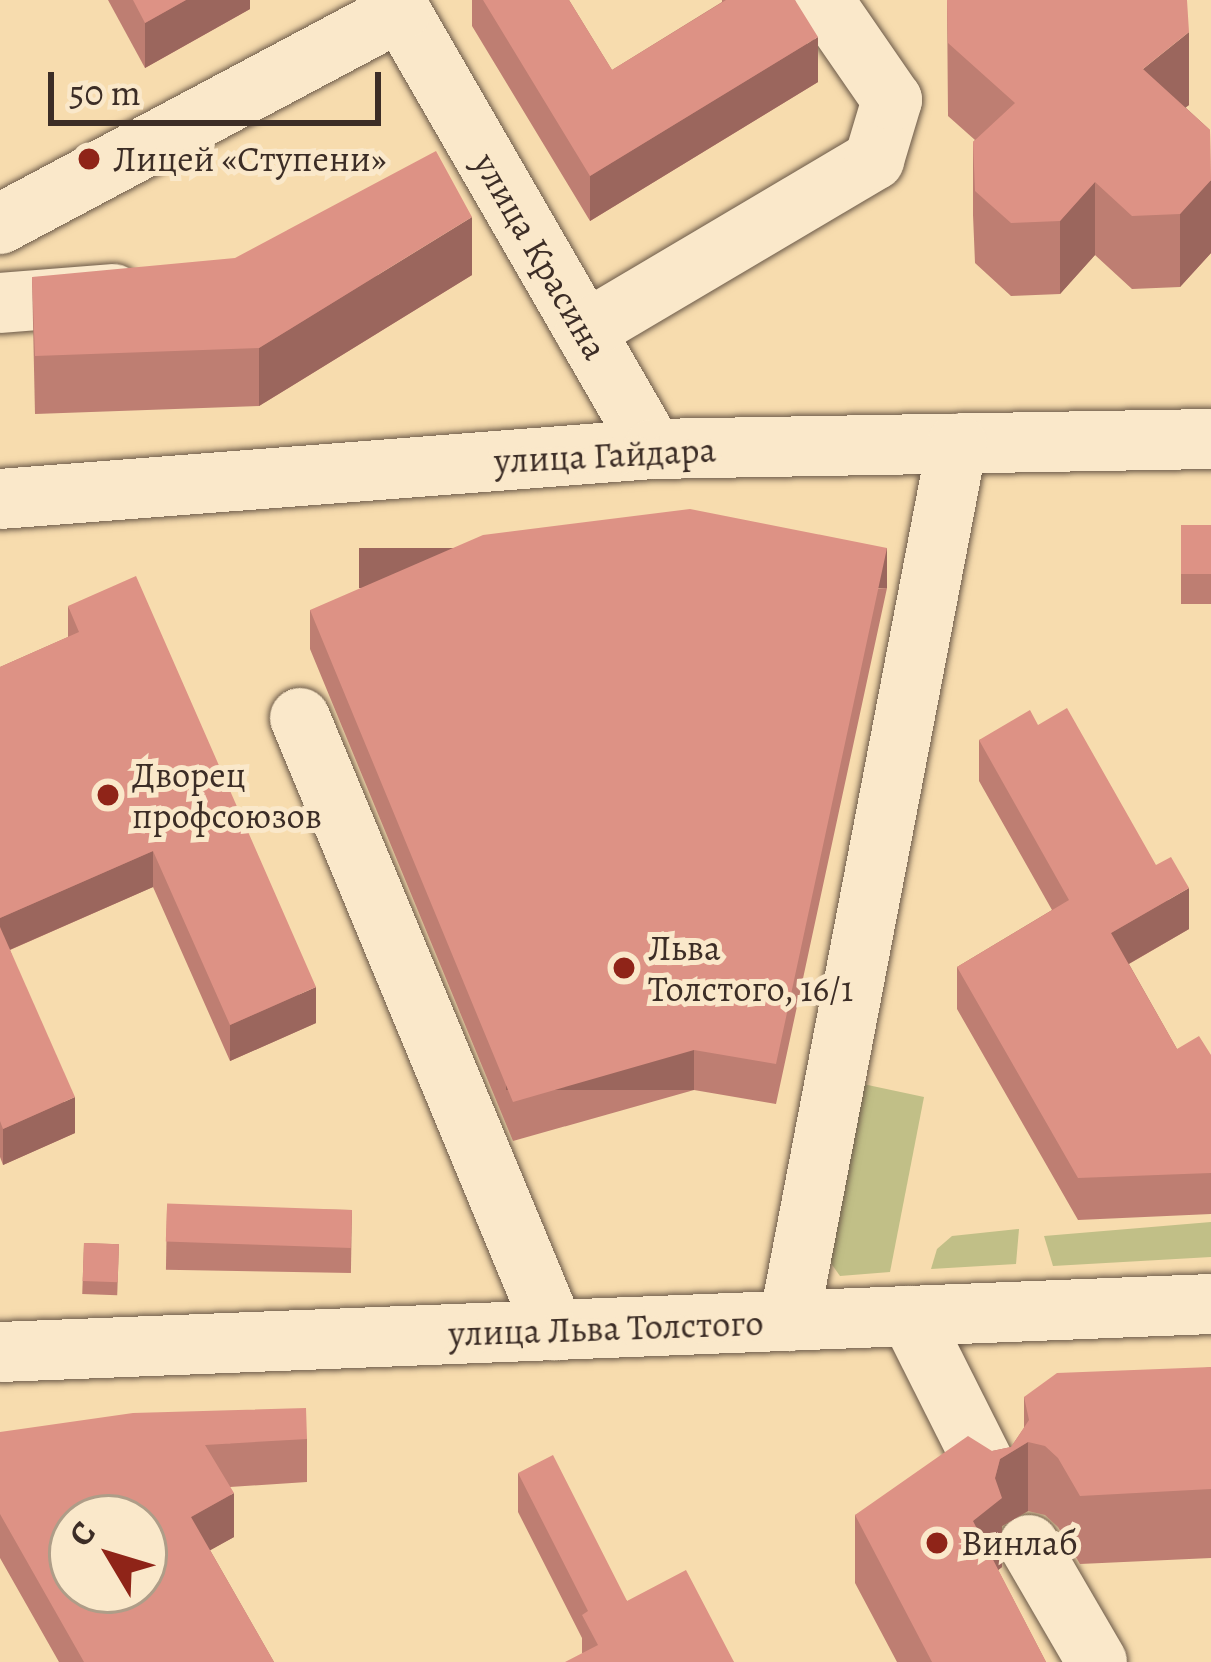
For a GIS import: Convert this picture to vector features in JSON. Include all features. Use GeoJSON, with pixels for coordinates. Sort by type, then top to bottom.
{"type":"FeatureCollection","features":[{"type":"Feature","properties":{"kind":"street"},"geometry":{"type":"LineString","coordinates":[[585,331],[874,160],[892,100],[823,0]]}},
{"type":"Feature","properties":{"kind":"street"},"geometry":{"type":"LineString","coordinates":[[0,224],[398,6]]}},
{"type":"Feature","properties":{"kind":"street","name":"улица Красина"},"geometry":{"type":"LineString","coordinates":[[398,6],[459,158],[585,331],[653,449]]}},
{"type":"Feature","properties":{"kind":"street"},"geometry":{"type":"LineString","coordinates":[[0,304],[176,290]]}},
{"type":"Feature","properties":{"kind":"street","name":"улица Гайдара"},"geometry":{"type":"LineString","coordinates":[[0,499],[653,449],[1211,440]]}},
{"type":"Feature","properties":{"kind":"street"},"geometry":{"type":"LineString","coordinates":[[789,1321],[957,444]]}},
{"type":"Feature","properties":{"kind":"street"},"geometry":{"type":"LineString","coordinates":[[300,718],[554,1330]]}},
{"type":"Feature","properties":{"kind":"street","name":"улица Льва Толстого"},"geometry":{"type":"LineString","coordinates":[[0,1352],[1211,1304]]}},
{"type":"Feature","properties":{"kind":"street"},"geometry":{"type":"LineString","coordinates":[[910,1316],[995,1486]]}},
{"type":"Feature","properties":{"kind":"street"},"geometry":{"type":"LineString","coordinates":[[1029,1545],[1097,1662]]}},
{"type":"Feature","properties":{"kind":"shaded area"},"geometry":{"type":"Polygon","coordinates":[[[863,1084],[924,1097],[890,1272],[840,1276],[828,1259],[863,1084]]]}},
{"type":"Feature","properties":{"kind":"shaded area"},"geometry":{"type":"Polygon","coordinates":[[[1211,1222],[1211,1257],[1053,1266],[1044,1236],[1211,1222]]]}},
{"type":"Feature","properties":{"kind":"shaded area"},"geometry":{"type":"Polygon","coordinates":[[[1019,1229],[1016,1264],[931,1269],[937,1249],[952,1236],[1019,1229]]]}},
{"type":"Feature","properties":{"kind":"building"},"geometry":{"type":"Polygon","coordinates":[[[133,0],[186,0],[145,23],[133,0]]]}},
{"type":"Feature","properties":{"kind":"building"},"geometry":{"type":"Polygon","coordinates":[[[483,0],[569,0],[612,70],[726,0],[795,0],[818,37],[590,176],[483,0]]]}},
{"type":"Feature","properties":{"kind":"building"},"geometry":{"type":"Polygon","coordinates":[[[947,0],[1187,0],[1189,32],[1143,69],[1210,130],[1211,180],[1180,214],[1132,216],[1095,182],[1060,221],[1011,223],[975,191],[973,142],[1015,103],[948,43],[947,0]]]}},
{"type":"Feature","properties":{"kind":"building"},"geometry":{"type":"Polygon","coordinates":[[[436,151],[472,217],[259,348],[35,356],[32,277],[235,258],[436,151]]]}},
{"type":"Feature","properties":{"kind":"building"},"geometry":{"type":"Polygon","coordinates":[[[690,509],[887,548],[776,1064],[694,1050],[513,1102],[310,610],[483,535],[690,509]]]}},
{"type":"Feature","properties":{"kind":"building"},"geometry":{"type":"Polygon","coordinates":[[[1181,525],[1211,525],[1211,574],[1181,574],[1181,525]]]}},
{"type":"Feature","properties":{"kind":"building","name":"Дворец профсоюзов"},"geometry":{"type":"Polygon","coordinates":[[[136,576],[316,987],[230,1025],[153,851],[0,918],[0,667],[79,632],[68,606],[136,576]]]}},
{"type":"Feature","properties":{"kind":"building"},"geometry":{"type":"Polygon","coordinates":[[[1067,708],[1156,865],[1171,857],[1189,888],[1111,933],[1177,1049],[1199,1036],[1211,1055],[1211,1173],[1078,1178],[957,967],[1069,900],[979,740],[1030,710],[1038,725],[1067,708]]]}},
{"type":"Feature","properties":{"kind":"building"},"geometry":{"type":"Polygon","coordinates":[[[0,927],[75,1097],[3,1129],[0,1121],[0,927]]]}},
{"type":"Feature","properties":{"kind":"building"},"geometry":{"type":"Polygon","coordinates":[[[167,1204],[352,1210],[351,1248],[166,1242],[167,1204]]]}},
{"type":"Feature","properties":{"kind":"building"},"geometry":{"type":"Polygon","coordinates":[[[84,1243],[119,1244],[118,1282],[83,1281],[84,1243]]]}},
{"type":"Feature","properties":{"kind":"building"},"geometry":{"type":"Polygon","coordinates":[[[1211,1367],[1211,1489],[1080,1496],[1058,1458],[1045,1446],[1028,1442],[1000,1459],[995,1478],[1002,1498],[973,1521],[1046,1662],[932,1662],[855,1515],[968,1436],[992,1451],[1011,1447],[1029,1420],[1024,1397],[1057,1373],[1211,1367]]]}},
{"type":"Feature","properties":{"kind":"building"},"geometry":{"type":"Polygon","coordinates":[[[306,1408],[307,1439],[205,1445],[234,1493],[191,1517],[274,1662],[84,1662],[57,1614],[168,1614],[168,1494],[48,1494],[48,1599],[0,1514],[0,1432],[133,1413],[306,1408]]]}},
{"type":"Feature","properties":{"kind":"building"},"geometry":{"type":"Polygon","coordinates":[[[553,1455],[627,1601],[686,1570],[734,1662],[565,1662],[598,1645],[582,1615],[588,1611],[518,1473],[553,1455]]]}},
{"type":"Feature","properties":{"kind":"place","name":"Лицей «Ступени»"},"geometry":{"type":"Point","coordinates":[89,159]}},
{"type":"Feature","properties":{"kind":"place","name":"Дворец профсоюзов"},"geometry":{"type":"Point","coordinates":[108,795]}},
{"type":"Feature","properties":{"kind":"place","name":"Льва Толстого, 16/1"},"geometry":{"type":"Point","coordinates":[624,968]}},
{"type":"Feature","properties":{"kind":"place","name":"Винлаб"},"geometry":{"type":"Point","coordinates":[937,1543]}}]}
